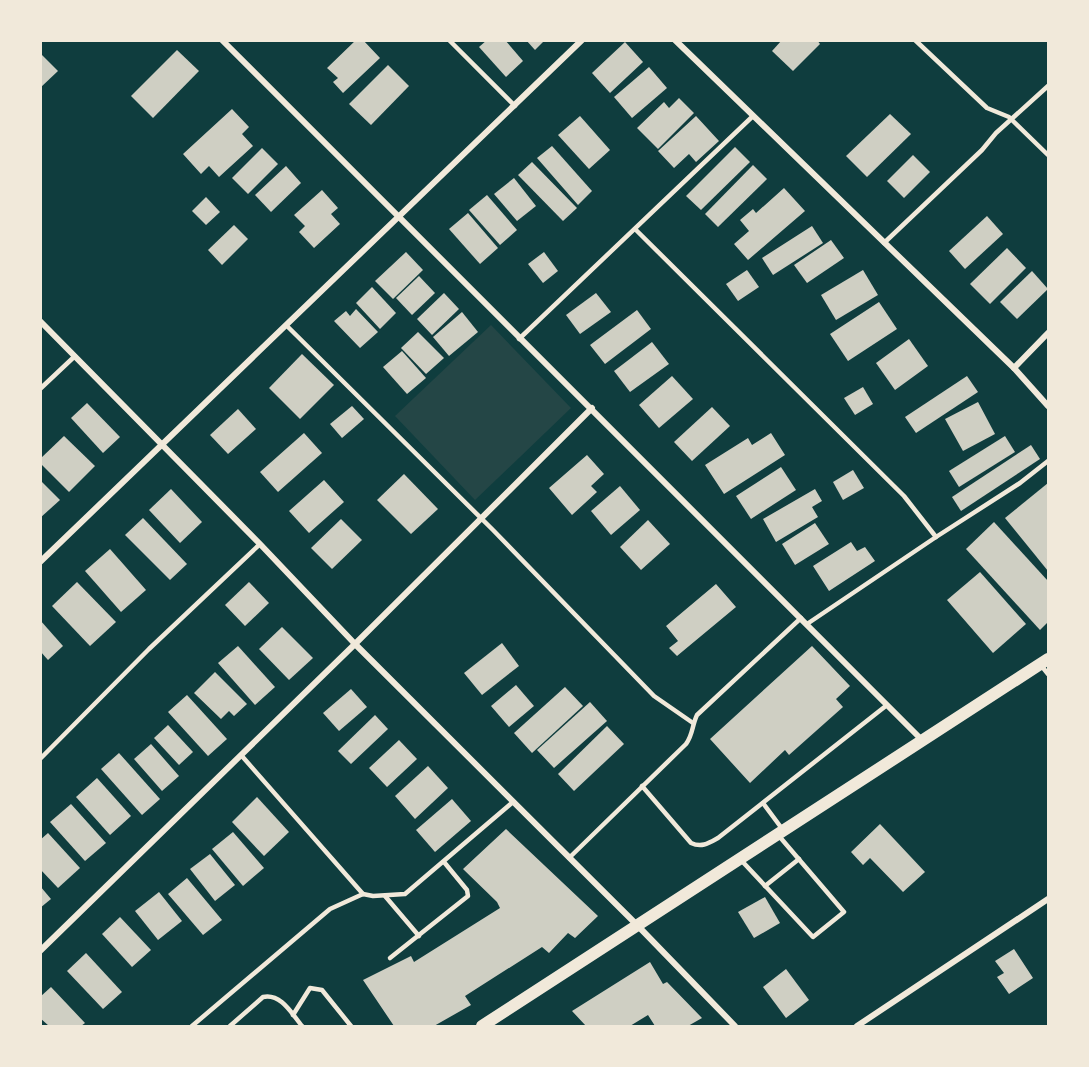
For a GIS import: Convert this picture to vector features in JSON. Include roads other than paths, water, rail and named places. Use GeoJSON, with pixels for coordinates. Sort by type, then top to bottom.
{"type":"FeatureCollection","features":[{"type":"Feature","properties":{"kind":"main road"},"geometry":{"type":"LineString","coordinates":[[482,1026],[922,740],[1046,666]]}},
{"type":"Feature","properties":{"kind":"street"},"geometry":{"type":"LineString","coordinates":[[222,40],[922,740]]}},
{"type":"Feature","properties":{"kind":"street"},"geometry":{"type":"LineString","coordinates":[[40,562],[582,40]]}},
{"type":"Feature","properties":{"kind":"street"},"geometry":{"type":"LineString","coordinates":[[675,40],[1014,368],[1048,406]]}},
{"type":"Feature","properties":{"kind":"street"},"geometry":{"type":"LineString","coordinates":[[40,321],[260,544],[355,644],[735,1026]]}},
{"type":"Feature","properties":{"kind":"street"},"geometry":{"type":"LineString","coordinates":[[1014,368],[1048,333]]}},
{"type":"Feature","properties":{"kind":"street"},"geometry":{"type":"LineString","coordinates":[[40,951],[355,644],[592,408]]}},
{"type":"Feature","properties":{"kind":"street"},"geometry":{"type":"LineString","coordinates":[[857,1026],[1048,899]]}},
{"type":"Feature","properties":{"kind":"lane"},"geometry":{"type":"LineString","coordinates":[[449,40],[515,106]]}},
{"type":"Feature","properties":{"kind":"lane"},"geometry":{"type":"LineString","coordinates":[[915,40],[987,108],[1011,120],[1048,155]]}},
{"type":"Feature","properties":{"kind":"lane"},"geometry":{"type":"LineString","coordinates":[[884,243],[1048,86]]}},
{"type":"Feature","properties":{"kind":"lane"},"geometry":{"type":"LineString","coordinates":[[519,339],[753,116]]}},
{"type":"Feature","properties":{"kind":"lane"},"geometry":{"type":"LineString","coordinates":[[635,229],[904,496],[936,537]]}},
{"type":"Feature","properties":{"kind":"lane"},"geometry":{"type":"LineString","coordinates":[[287,326],[481,519],[654,696],[693,723]]}},
{"type":"Feature","properties":{"kind":"lane"},"geometry":{"type":"LineString","coordinates":[[40,389],[75,356]]}},
{"type":"Feature","properties":{"kind":"lane"},"geometry":{"type":"LineString","coordinates":[[569,858],[691,739],[697,714],[804,621],[1020,483],[1048,461]]}},
{"type":"Feature","properties":{"kind":"lane"},"geometry":{"type":"LineString","coordinates":[[40,759],[260,544]]}},
{"type":"Feature","properties":{"kind":"lane"},"geometry":{"type":"LineString","coordinates":[[642,786],[695,845],[708,844],[887,705]]}},
{"type":"Feature","properties":{"kind":"lane"},"geometry":{"type":"LineString","coordinates":[[242,755],[363,894]]}},
{"type":"Feature","properties":{"kind":"lane"},"geometry":{"type":"LineString","coordinates":[[192,1026],[330,909],[363,894],[385,896],[405,894],[513,802]]}},
{"type":"Feature","properties":{"kind":"lane"},"geometry":{"type":"LineString","coordinates":[[740,858],[813,937],[844,912],[799,859],[763,803]]}},
{"type":"Feature","properties":{"kind":"lane"},"geometry":{"type":"LineString","coordinates":[[765,886],[799,859]]}},
{"type":"Feature","properties":{"kind":"lane"},"geometry":{"type":"LineString","coordinates":[[390,958],[467,898],[469,893],[444,862]]}},
{"type":"Feature","properties":{"kind":"lane"},"geometry":{"type":"LineString","coordinates":[[385,896],[418,936]]}},
{"type":"Feature","properties":{"kind":"lane"},"geometry":{"type":"LineString","coordinates":[[292,1015],[310,988],[316,987],[322,990],[351,1026]]}},
{"type":"Feature","properties":{"kind":"lane"},"geometry":{"type":"LineString","coordinates":[[230,1026],[263,998],[269,996],[278,999],[302,1026]]}}]}
